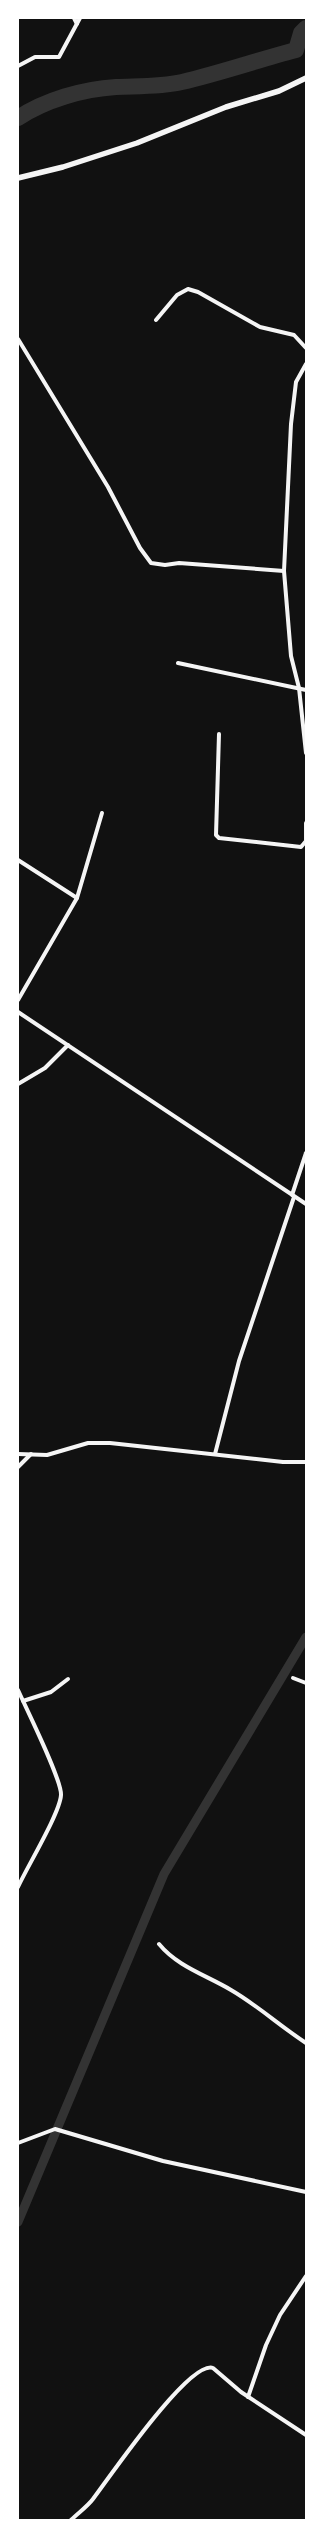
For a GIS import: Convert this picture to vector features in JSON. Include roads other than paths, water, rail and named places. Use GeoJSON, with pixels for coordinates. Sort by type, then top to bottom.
{"type":"FeatureCollection","features":[{"type":"Feature","properties":{"kind":"main road"},"geometry":{"type":"LineString","coordinates":[[18,178],[63,167],[137,143],[226,107],[278,91],[306,78]]}},
{"type":"Feature","properties":{"kind":"street"},"geometry":{"type":"LineString","coordinates":[[74,18],[77,24]]}},
{"type":"Feature","properties":{"kind":"street"},"geometry":{"type":"LineString","coordinates":[[18,66],[35,57],[59,57],[80,18]]}},
{"type":"Feature","properties":{"kind":"street"},"geometry":{"type":"LineString","coordinates":[[156,320],[177,295],[188,289],[198,292],[260,327],[294,335],[306,348]]}},
{"type":"Feature","properties":{"kind":"street"},"geometry":{"type":"LineString","coordinates":[[18,338],[108,487],[140,548],[151,563],[165,566],[180,563],[284,571]]}},
{"type":"Feature","properties":{"kind":"street"},"geometry":{"type":"LineString","coordinates":[[306,364],[296,382],[284,571],[291,656],[299,688],[306,753]]}},
{"type":"Feature","properties":{"kind":"street"},"geometry":{"type":"LineString","coordinates":[[178,663],[306,690]]}},
{"type":"Feature","properties":{"kind":"street"},"geometry":{"type":"LineString","coordinates":[[219,734],[216,835],[219,838],[289,847],[301,847],[306,841],[306,823]]}},
{"type":"Feature","properties":{"kind":"street"},"geometry":{"type":"LineString","coordinates":[[18,1000],[77,898],[102,812]]}},
{"type":"Feature","properties":{"kind":"street"},"geometry":{"type":"LineString","coordinates":[[18,860],[77,898]]}},
{"type":"Feature","properties":{"kind":"street"},"geometry":{"type":"LineString","coordinates":[[18,1012],[306,1204]]}},
{"type":"Feature","properties":{"kind":"street"},"geometry":{"type":"LineString","coordinates":[[18,1084],[45,1068],[68,1046]]}},
{"type":"Feature","properties":{"kind":"street"},"geometry":{"type":"LineString","coordinates":[[215,1454],[239,1361],[306,1154]]}},
{"type":"Feature","properties":{"kind":"street"},"geometry":{"type":"LineString","coordinates":[[18,1454],[47,1455],[88,1443],[110,1443],[283,1462],[306,1462]]}},
{"type":"Feature","properties":{"kind":"street"},"geometry":{"type":"LineString","coordinates":[[18,1468],[31,1454]]}},
{"type":"Feature","properties":{"kind":"street"},"geometry":{"type":"LineString","coordinates":[[293,1678],[306,1683]]}},
{"type":"Feature","properties":{"kind":"street"},"geometry":{"type":"LineString","coordinates":[[23,1701],[52,1692],[68,1679]]}},
{"type":"Feature","properties":{"kind":"street"},"geometry":{"type":"LineString","coordinates":[[18,1690],[52,1768],[61,1795],[51,1822],[18,1887]]}},
{"type":"Feature","properties":{"kind":"street"},"geometry":{"type":"LineString","coordinates":[[159,1944],[168,1955],[179,1963],[231,1990],[306,2043]]}},
{"type":"Feature","properties":{"kind":"street"},"geometry":{"type":"LineString","coordinates":[[18,2143],[54,2129],[163,2162],[306,2192]]}},
{"type":"Feature","properties":{"kind":"street"},"geometry":{"type":"LineString","coordinates":[[248,2397],[280,2315],[306,2276]]}},
{"type":"Feature","properties":{"kind":"street"},"geometry":{"type":"LineString","coordinates":[[71,2520],[92,2500],[183,2385],[203,2369],[213,2368],[248,2397],[306,2435]]}},
{"type":"Feature","properties":{"kind":"waterway"},"geometry":{"type":"LineString","coordinates":[[18,118],[40,106],[65,96],[103,88],[174,84],[296,50],[301,33],[306,28]]}},
{"type":"Feature","properties":{"kind":"waterway"},"geometry":{"type":"LineString","coordinates":[[18,2222],[164,1874],[306,1637]]}}]}
